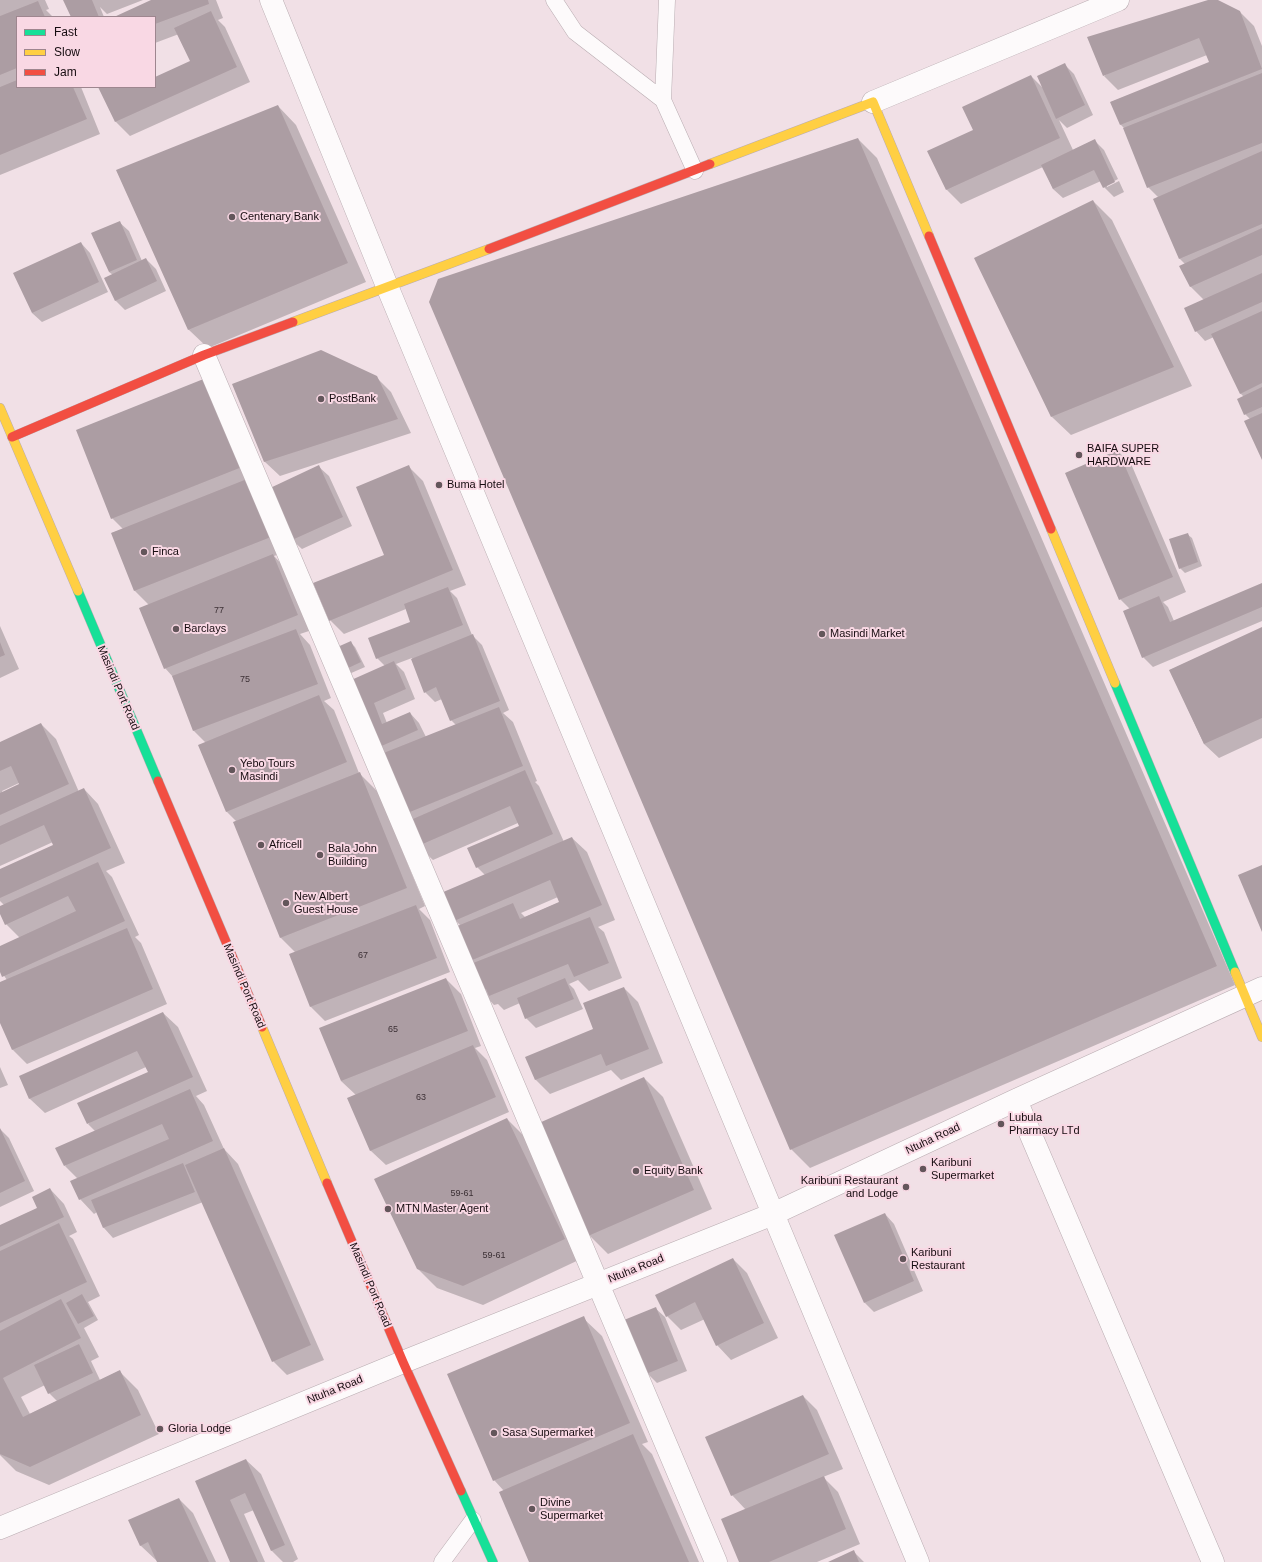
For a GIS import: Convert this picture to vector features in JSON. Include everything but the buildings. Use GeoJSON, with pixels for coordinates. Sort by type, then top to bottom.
{"type":"FeatureCollection","features":[{"type":"Feature","properties":{"kind":"street"},"geometry":{"type":"LineString","coordinates":[[271,0],[387,286],[918,1562]]}},
{"type":"Feature","properties":{"kind":"street"},"geometry":{"type":"LineString","coordinates":[[12,437],[204,355],[387,286],[430,272],[873,102],[1118,0]]}},
{"type":"Feature","properties":{"kind":"street"},"geometry":{"type":"LineString","coordinates":[[873,102],[1253,991],[1262,1037]]}},
{"type":"Feature","properties":{"kind":"street"},"geometry":{"type":"LineString","coordinates":[[204,355],[600,1284],[716,1562]]}},
{"type":"Feature","properties":{"kind":"street","name":"Masindi Port Road"},"geometry":{"type":"LineString","coordinates":[[0,408],[403,1362],[493,1562]]}},
{"type":"Feature","properties":{"kind":"street","name":"Ntuha Road"},"geometry":{"type":"LineString","coordinates":[[0,1528],[403,1362],[773,1214],[1253,991]]}},
{"type":"Feature","properties":{"kind":"street"},"geometry":{"type":"LineString","coordinates":[[1016,1100],[1212,1562]]}},
{"type":"Feature","properties":{"kind":"lane"},"geometry":{"type":"LineString","coordinates":[[554,0],[576,32],[663,100]]}},
{"type":"Feature","properties":{"kind":"lane"},"geometry":{"type":"LineString","coordinates":[[667,0],[663,100],[695,171]]}},
{"type":"Feature","properties":{"kind":"lane"},"geometry":{"type":"LineString","coordinates":[[442,1562],[474,1520]]}},
{"type":"Feature","properties":{"kind":"traffic: fast"},"geometry":{"type":"LineString","coordinates":[[78,591],[158,781]]}},
{"type":"Feature","properties":{"kind":"traffic: fast"},"geometry":{"type":"LineString","coordinates":[[1115,683],[1235,972]]}},
{"type":"Feature","properties":{"kind":"traffic: fast"},"geometry":{"type":"LineString","coordinates":[[461,1491],[493,1562]]}},
{"type":"Feature","properties":{"kind":"traffic: slow"},"geometry":{"type":"LineString","coordinates":[[710,164],[873,102],[929,236]]}},
{"type":"Feature","properties":{"kind":"traffic: slow"},"geometry":{"type":"LineString","coordinates":[[293,322],[489,249]]}},
{"type":"Feature","properties":{"kind":"traffic: slow"},"geometry":{"type":"LineString","coordinates":[[0,408],[78,591]]}},
{"type":"Feature","properties":{"kind":"traffic: slow"},"geometry":{"type":"LineString","coordinates":[[1051,529],[1115,683]]}},
{"type":"Feature","properties":{"kind":"traffic: slow"},"geometry":{"type":"LineString","coordinates":[[1235,972],[1262,1037]]}},
{"type":"Feature","properties":{"kind":"traffic: slow"},"geometry":{"type":"LineString","coordinates":[[262,1027],[327,1183]]}},
{"type":"Feature","properties":{"kind":"traffic: jam"},"geometry":{"type":"LineString","coordinates":[[489,249],[710,164]]}},
{"type":"Feature","properties":{"kind":"traffic: jam"},"geometry":{"type":"LineString","coordinates":[[929,236],[1051,529]]}},
{"type":"Feature","properties":{"kind":"traffic: jam"},"geometry":{"type":"LineString","coordinates":[[12,437],[204,355],[293,322]]}},
{"type":"Feature","properties":{"kind":"traffic: jam"},"geometry":{"type":"LineString","coordinates":[[158,781],[262,1027]]}},
{"type":"Feature","properties":{"kind":"traffic: jam"},"geometry":{"type":"LineString","coordinates":[[327,1183],[403,1362],[461,1491]]}},
{"type":"Feature","properties":{"kind":"place","name":"Centenary Bank"},"geometry":{"type":"Point","coordinates":[232,217]}},
{"type":"Feature","properties":{"kind":"place","name":"PostBank"},"geometry":{"type":"Point","coordinates":[321,399]}},
{"type":"Feature","properties":{"kind":"place","name":"BAIFA SUPER HARDWARE"},"geometry":{"type":"Point","coordinates":[1079,455]}},
{"type":"Feature","properties":{"kind":"place","name":"Buma Hotel"},"geometry":{"type":"Point","coordinates":[439,485]}},
{"type":"Feature","properties":{"kind":"place","name":"Finca"},"geometry":{"type":"Point","coordinates":[144,552]}},
{"type":"Feature","properties":{"kind":"place","name":"Barclays"},"geometry":{"type":"Point","coordinates":[176,629]}},
{"type":"Feature","properties":{"kind":"place","name":"Masindi Market"},"geometry":{"type":"Point","coordinates":[822,634]}},
{"type":"Feature","properties":{"kind":"place","name":"Yebo Tours Masindi"},"geometry":{"type":"Point","coordinates":[232,770]}},
{"type":"Feature","properties":{"kind":"place","name":"Africell"},"geometry":{"type":"Point","coordinates":[261,845]}},
{"type":"Feature","properties":{"kind":"place","name":"Bala John Building"},"geometry":{"type":"Point","coordinates":[320,855]}},
{"type":"Feature","properties":{"kind":"place","name":"New Albert Guest House"},"geometry":{"type":"Point","coordinates":[286,903]}},
{"type":"Feature","properties":{"kind":"place","name":"Lubula Pharmacy LTd"},"geometry":{"type":"Point","coordinates":[1001,1124]}},
{"type":"Feature","properties":{"kind":"place","name":"Karibuni Supermarket"},"geometry":{"type":"Point","coordinates":[923,1169]}},
{"type":"Feature","properties":{"kind":"place","name":"Equity Bank"},"geometry":{"type":"Point","coordinates":[636,1171]}},
{"type":"Feature","properties":{"kind":"place","name":"Karibuni Restaurant and Lodge"},"geometry":{"type":"Point","coordinates":[906,1187]}},
{"type":"Feature","properties":{"kind":"place","name":"MTN Master Agent"},"geometry":{"type":"Point","coordinates":[388,1209]}},
{"type":"Feature","properties":{"kind":"place","name":"Karibuni Restaurant"},"geometry":{"type":"Point","coordinates":[903,1259]}},
{"type":"Feature","properties":{"kind":"place","name":"Gloria Lodge"},"geometry":{"type":"Point","coordinates":[160,1429]}},
{"type":"Feature","properties":{"kind":"place","name":"Sasa Supermarket"},"geometry":{"type":"Point","coordinates":[494,1433]}},
{"type":"Feature","properties":{"kind":"place","name":"Divine Supermarket"},"geometry":{"type":"Point","coordinates":[532,1509]}}]}
